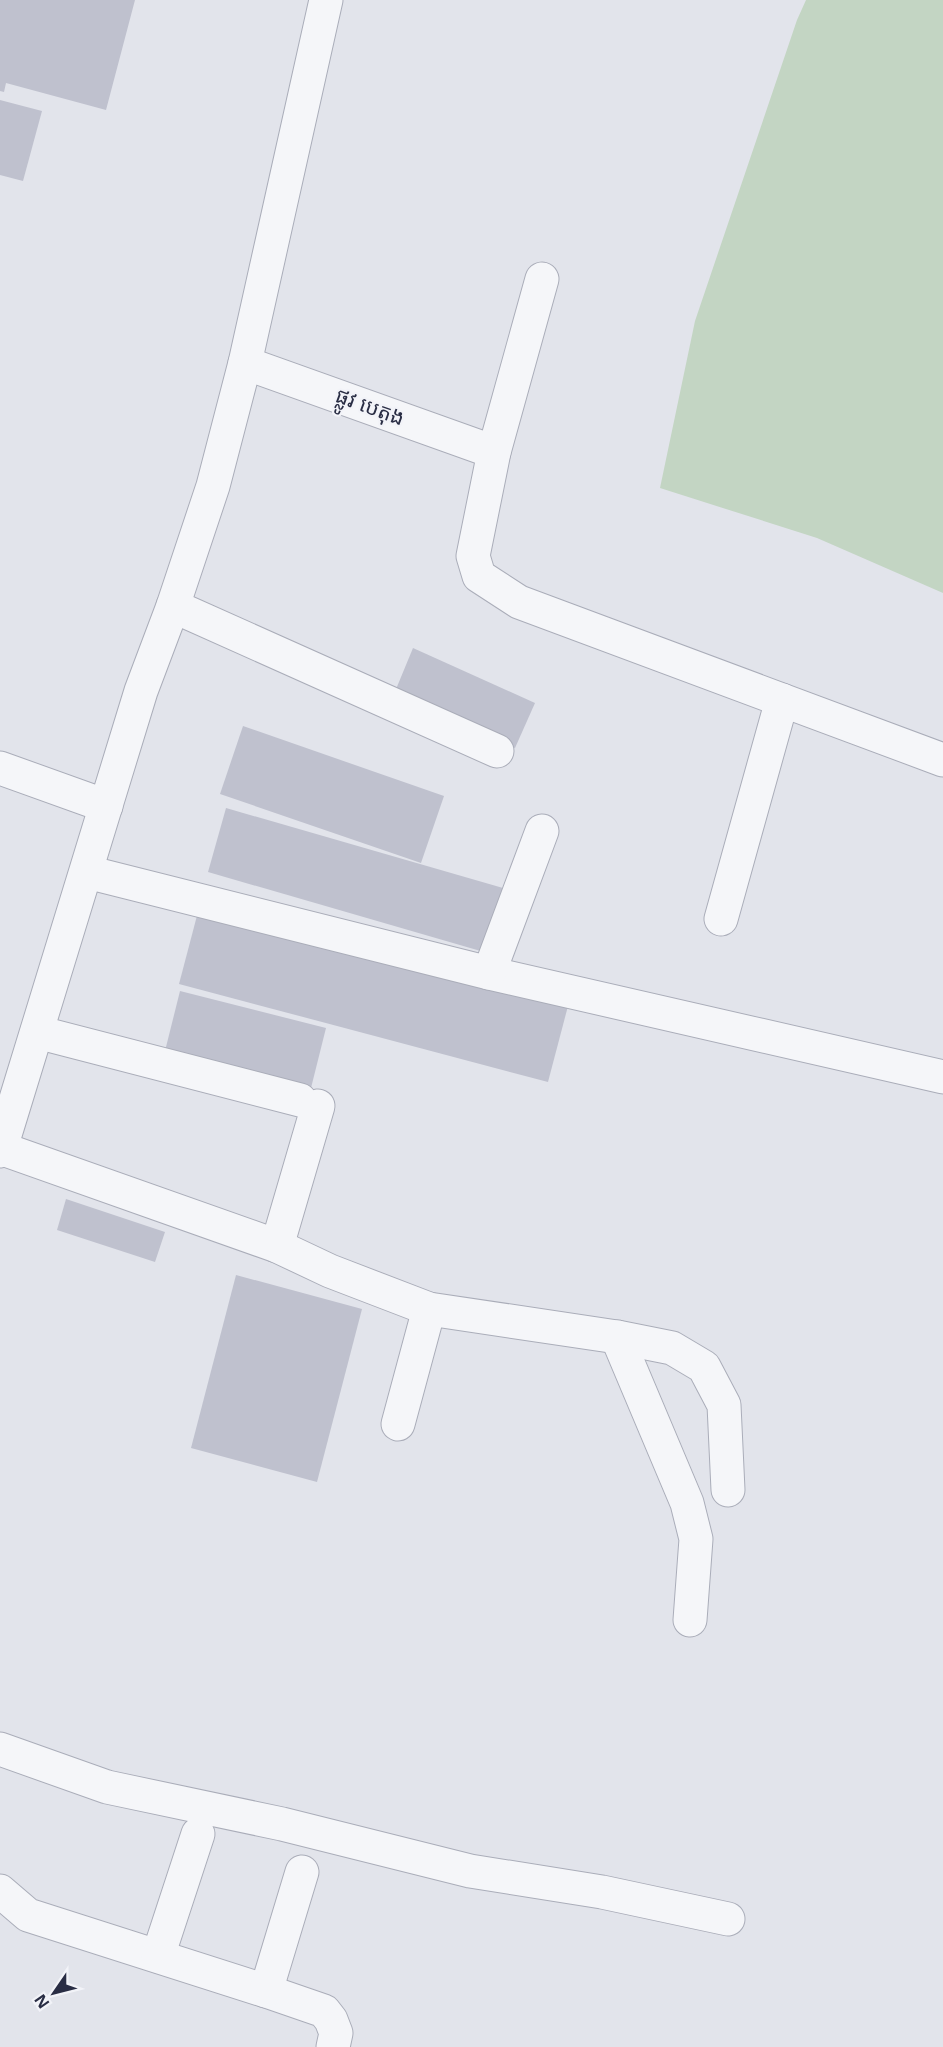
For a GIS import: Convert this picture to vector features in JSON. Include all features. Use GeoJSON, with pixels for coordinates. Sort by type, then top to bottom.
{"type":"FeatureCollection","features":[{"type":"Feature","properties":{"kind":"street"},"geometry":{"type":"LineString","coordinates":[[326,0],[245,363],[213,486],[173,606],[141,691],[0,1149],[277,1246],[330,1271],[429,1309],[617,1337],[672,1348],[704,1367],[724,1405],[728,1490]]}},
{"type":"Feature","properties":{"kind":"street"},"geometry":{"type":"LineString","coordinates":[[542,279],[494,452],[473,556],[479,576],[519,602],[943,760]]}},
{"type":"Feature","properties":{"kind":"street","name":"ផ្លូវ បេតុង"},"geometry":{"type":"LineString","coordinates":[[245,363],[494,452]]}},
{"type":"Feature","properties":{"kind":"street"},"geometry":{"type":"LineString","coordinates":[[173,606],[497,751]]}},
{"type":"Feature","properties":{"kind":"street"},"geometry":{"type":"LineString","coordinates":[[721,919],[782,700]]}},
{"type":"Feature","properties":{"kind":"street"},"geometry":{"type":"LineString","coordinates":[[0,768],[106,806]]}},
{"type":"Feature","properties":{"kind":"street"},"geometry":{"type":"LineString","coordinates":[[489,974],[542,831]]}},
{"type":"Feature","properties":{"kind":"street"},"geometry":{"type":"LineString","coordinates":[[87,872],[489,974],[943,1077]]}},
{"type":"Feature","properties":{"kind":"street"},"geometry":{"type":"LineString","coordinates":[[37,1032],[309,1103],[277,1246]]}},
{"type":"Feature","properties":{"kind":"street"},"geometry":{"type":"LineString","coordinates":[[398,1424],[429,1309]]}},
{"type":"Feature","properties":{"kind":"street"},"geometry":{"type":"LineString","coordinates":[[617,1337],[687,1503],[696,1539],[690,1620]]}},
{"type":"Feature","properties":{"kind":"street"},"geometry":{"type":"LineString","coordinates":[[0,1749],[107,1787],[282,1824],[470,1871],[602,1892],[729,1919]]}},
{"type":"Feature","properties":{"kind":"street"},"geometry":{"type":"LineString","coordinates":[[158,1956],[198,1834]]}},
{"type":"Feature","properties":{"kind":"street"},"geometry":{"type":"LineString","coordinates":[[266,1991],[302,1872]]}},
{"type":"Feature","properties":{"kind":"street"},"geometry":{"type":"LineString","coordinates":[[0,1891],[28,1915],[324,2011],[332,2020],[336,2033],[333,2047]]}},
{"type":"Feature","properties":{"kind":"green space"},"geometry":{"type":"Polygon","coordinates":[[[806,0],[943,0],[943,593],[817,538],[660,488],[695,321],[797,20],[806,0]]]}},
{"type":"Feature","properties":{"kind":"building"},"geometry":{"type":"Polygon","coordinates":[[[0,0],[135,0],[106,110],[6,83],[4,92],[0,91],[0,0]]]}},
{"type":"Feature","properties":{"kind":"building"},"geometry":{"type":"Polygon","coordinates":[[[0,100],[42,111],[23,181],[0,175],[0,100]]]}},
{"type":"Feature","properties":{"kind":"building"},"geometry":{"type":"Polygon","coordinates":[[[413,648],[535,703],[515,748],[394,694],[413,648]]]}},
{"type":"Feature","properties":{"kind":"building"},"geometry":{"type":"Polygon","coordinates":[[[243,726],[444,796],[421,863],[220,794],[243,726]]]}},
{"type":"Feature","properties":{"kind":"building"},"geometry":{"type":"Polygon","coordinates":[[[226,808],[503,888],[484,952],[208,872],[226,808]]]}},
{"type":"Feature","properties":{"kind":"building"},"geometry":{"type":"Polygon","coordinates":[[[199,908],[568,1006],[548,1082],[179,984],[199,908]]]}},
{"type":"Feature","properties":{"kind":"building"},"geometry":{"type":"Polygon","coordinates":[[[180,991],[326,1028],[309,1096],[163,1059],[180,991]]]}},
{"type":"Feature","properties":{"kind":"building"},"geometry":{"type":"Polygon","coordinates":[[[66,1199],[165,1232],[155,1262],[57,1230],[66,1199]]]}},
{"type":"Feature","properties":{"kind":"building"},"geometry":{"type":"Polygon","coordinates":[[[236,1275],[362,1309],[317,1482],[191,1448],[236,1275]]]}}]}
